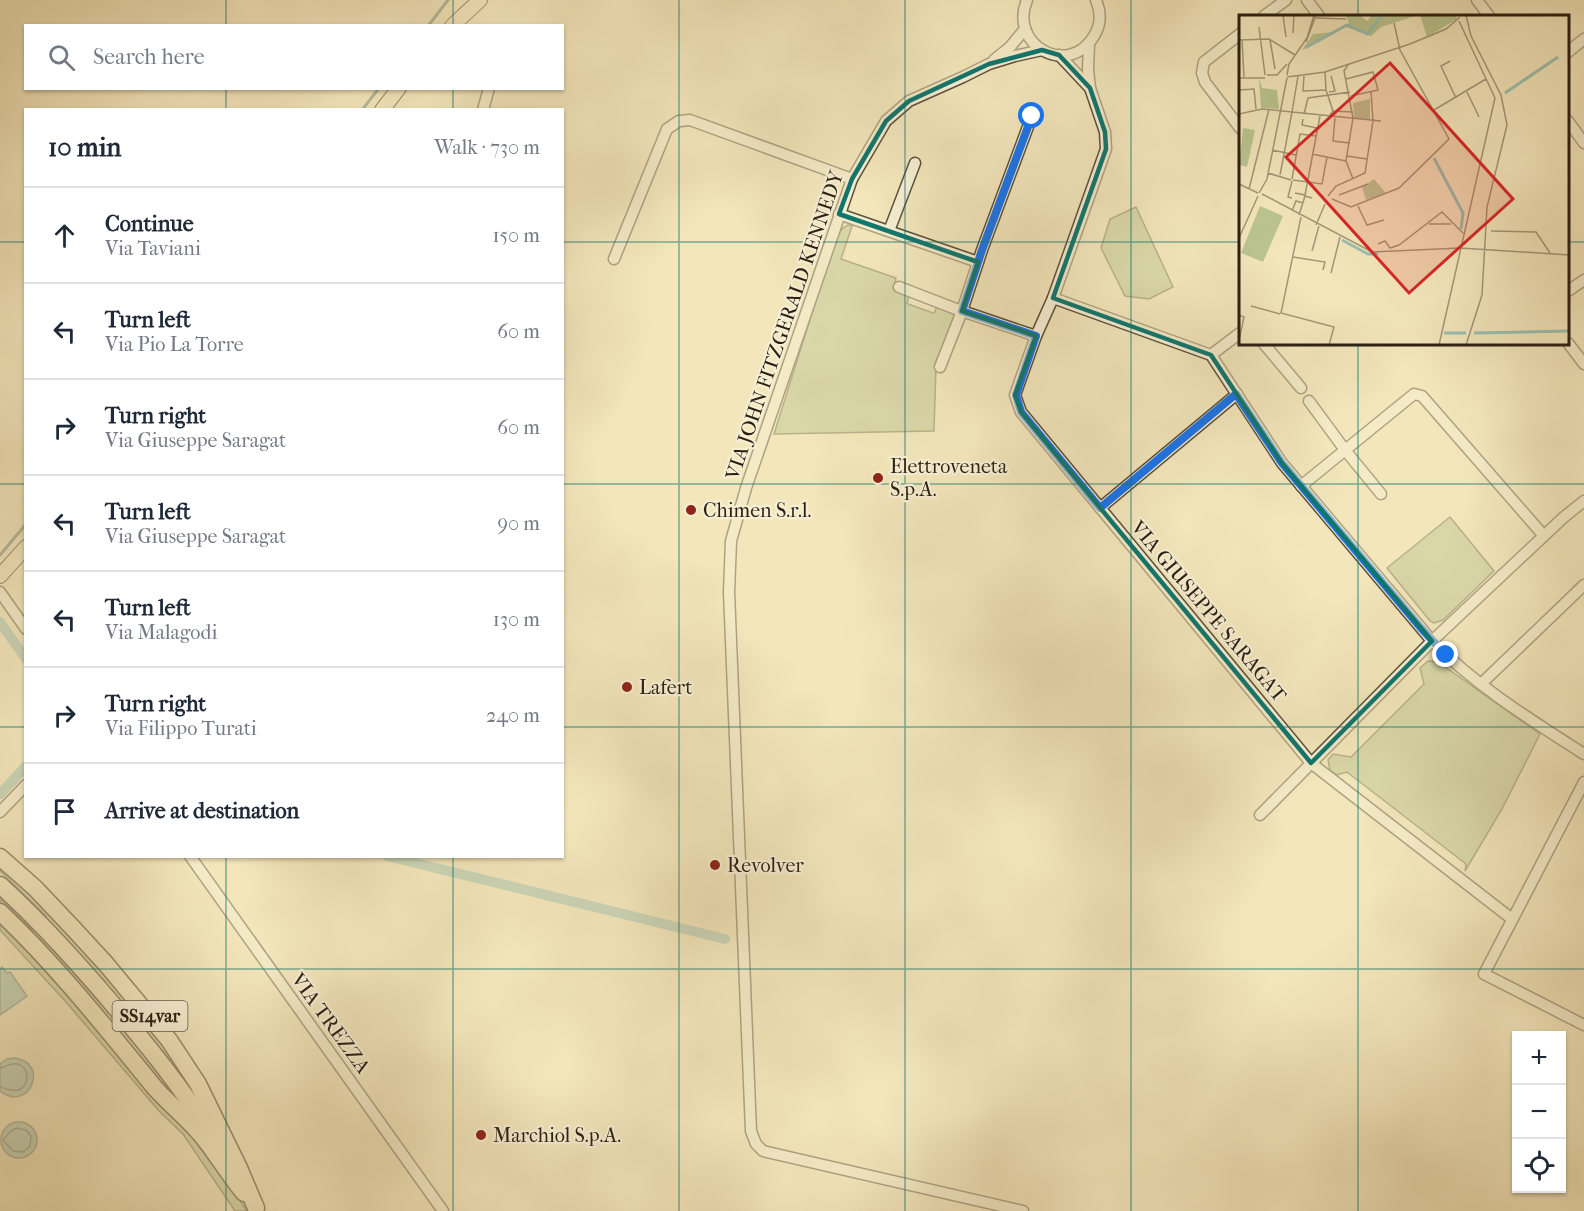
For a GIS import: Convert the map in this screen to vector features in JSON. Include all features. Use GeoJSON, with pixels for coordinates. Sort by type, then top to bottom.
{"type":"FeatureCollection","features":[{"type":"Feature","properties":{"kind":"highway","name":"SS14var"},"geometry":{"type":"LineString","coordinates":[[0,857],[35,888],[72,927],[169,1040],[198,1084],[257,1209]]}},
{"type":"Feature","properties":{"kind":"highway"},"geometry":{"type":"LineString","coordinates":[[0,885],[39,922],[107,997],[152,1052],[210,1132],[257,1209]]}},
{"type":"Feature","properties":{"kind":"highway","name":"SS14var"},"geometry":{"type":"LineString","coordinates":[[0,912],[71,987],[163,1096],[205,1140],[228,1174],[257,1209]]}},
{"type":"Feature","properties":{"kind":"main road"},"geometry":{"type":"LineString","coordinates":[[454,24],[480,0]]}},
{"type":"Feature","properties":{"kind":"main road"},"geometry":{"type":"LineString","coordinates":[[384,108],[397,90]]}},
{"type":"Feature","properties":{"kind":"main road"},"geometry":{"type":"LineString","coordinates":[[0,576],[24,549]]}},
{"type":"Feature","properties":{"kind":"street"},"geometry":{"type":"LineString","coordinates":[[1026,0],[1023,16],[1024,29],[1031,41],[1042,51]]}},
{"type":"Feature","properties":{"kind":"street"},"geometry":{"type":"LineString","coordinates":[[1059,55],[1077,52],[1089,44],[1096,34],[1099,12],[1096,0]]}},
{"type":"Feature","properties":{"kind":"street"},"geometry":{"type":"LineString","coordinates":[[1265,15],[1286,0]]}},
{"type":"Feature","properties":{"kind":"street"},"geometry":{"type":"LineString","coordinates":[[1307,0],[1319,15]]}},
{"type":"Feature","properties":{"kind":"street"},"geometry":{"type":"LineString","coordinates":[[1477,0],[1488,15]]}},
{"type":"Feature","properties":{"kind":"street","name":"VIA JOHN FITZGERALD KENNEDY"},"geometry":{"type":"LineString","coordinates":[[989,64],[1010,47],[1024,29]]}},
{"type":"Feature","properties":{"kind":"street"},"geometry":{"type":"LineString","coordinates":[[1239,35],[1204,62],[1202,73],[1205,82],[1239,127]]}},
{"type":"Feature","properties":{"kind":"street"},"geometry":{"type":"LineString","coordinates":[[1569,51],[1584,39]]}},
{"type":"Feature","properties":{"kind":"street","name":"VIA GIUSEPPE SARAGAT"},"geometry":{"type":"LineString","coordinates":[[1089,44],[1090,88],[1105,132],[1106,149],[1016,395],[1021,412],[1311,763],[1512,919]]}},
{"type":"Feature","properties":{"kind":"street","name":"VIA JOHN FITZGERALD KENNEDY"},"geometry":{"type":"LineString","coordinates":[[1023,1211],[763,1151],[756,1144],[751,1131],[729,591],[731,541],[746,488],[852,179],[886,121],[909,101],[989,64],[1042,51],[1059,55]]}},
{"type":"Feature","properties":{"kind":"street","name":"VIA GIUSEPPE SARAGAT"},"geometry":{"type":"LineString","coordinates":[[1059,55],[1090,88]]}},
{"type":"Feature","properties":{"kind":"street"},"geometry":{"type":"LineString","coordinates":[[484,108],[488,90]]}},
{"type":"Feature","properties":{"kind":"street"},"geometry":{"type":"LineString","coordinates":[[940,368],[1032,116]]}},
{"type":"Feature","properties":{"kind":"street"},"geometry":{"type":"LineString","coordinates":[[614,259],[667,129],[679,121],[690,120],[852,179]]}},
{"type":"Feature","properties":{"kind":"street"},"geometry":{"type":"LineString","coordinates":[[1569,122],[1584,143]]}},
{"type":"Feature","properties":{"kind":"street"},"geometry":{"type":"LineString","coordinates":[[889,231],[915,163]]}},
{"type":"Feature","properties":{"kind":"street"},"geometry":{"type":"LineString","coordinates":[[839,214],[978,262]]}},
{"type":"Feature","properties":{"kind":"street"},"geometry":{"type":"LineString","coordinates":[[1569,290],[1584,280]]}},
{"type":"Feature","properties":{"kind":"street"},"geometry":{"type":"LineString","coordinates":[[898,287],[1036,336]]}},
{"type":"Feature","properties":{"kind":"street"},"geometry":{"type":"LineString","coordinates":[[1053,298],[1211,355],[1282,463],[1432,641],[1481,684],[1584,754]]}},
{"type":"Feature","properties":{"kind":"street"},"geometry":{"type":"LineString","coordinates":[[1211,355],[1239,334]]}},
{"type":"Feature","properties":{"kind":"street"},"geometry":{"type":"LineString","coordinates":[[1569,344],[1584,364]]}},
{"type":"Feature","properties":{"kind":"street"},"geometry":{"type":"LineString","coordinates":[[1265,345],[1301,388]]}},
{"type":"Feature","properties":{"kind":"street"},"geometry":{"type":"LineString","coordinates":[[1100,508],[1236,394]]}},
{"type":"Feature","properties":{"kind":"street"},"geometry":{"type":"LineString","coordinates":[[1301,486],[1414,394],[1422,396],[1544,536]]}},
{"type":"Feature","properties":{"kind":"street"},"geometry":{"type":"LineString","coordinates":[[1309,401],[1344,450],[1381,494]]}},
{"type":"Feature","properties":{"kind":"street"},"geometry":{"type":"LineString","coordinates":[[1260,815],[1432,641],[1584,501]]}},
{"type":"Feature","properties":{"kind":"street"},"geometry":{"type":"LineString","coordinates":[[1481,684],[1584,585]]}},
{"type":"Feature","properties":{"kind":"street"},"geometry":{"type":"LineString","coordinates":[[0,592],[24,626]]}},
{"type":"Feature","properties":{"kind":"street"},"geometry":{"type":"LineString","coordinates":[[1584,782],[1484,974],[1584,1025]]}},
{"type":"Feature","properties":{"kind":"street"},"geometry":{"type":"LineString","coordinates":[[0,812],[24,787]]}},
{"type":"Feature","properties":{"kind":"street","name":"VIA TREZZA"},"geometry":{"type":"LineString","coordinates":[[191,858],[443,1211]]}},
{"type":"Feature","properties":{"kind":"highlighted area"},"geometry":{"type":"Polygon","coordinates":[[[1042,50],[1059,55],[1090,88],[1105,132],[1106,149],[1053,298],[1211,355],[1282,463],[1432,641],[1311,763],[1021,412],[1015,395],[1036,336],[962,311],[978,262],[839,214],[852,179],[886,121],[909,101],[989,64],[1042,50]]]}},
{"type":"Feature","properties":{"kind":"green space"},"geometry":{"type":"Polygon","coordinates":[[[1136,207],[1173,287],[1149,299],[1125,296],[1101,248],[1110,219],[1136,207]]]}},
{"type":"Feature","properties":{"kind":"green space"},"geometry":{"type":"Polygon","coordinates":[[[848,225],[852,226],[841,259],[896,278],[893,288],[910,293],[908,304],[933,313],[937,305],[956,311],[936,366],[934,431],[774,434],[824,275],[839,233],[848,225]]]}},
{"type":"Feature","properties":{"kind":"green space"},"geometry":{"type":"Polygon","coordinates":[[[1450,517],[1494,571],[1443,620],[1434,623],[1387,568],[1450,517]]]}},
{"type":"Feature","properties":{"kind":"green space"},"geometry":{"type":"Polygon","coordinates":[[[1428,661],[1438,662],[1540,734],[1502,809],[1465,871],[1466,864],[1347,772],[1337,775],[1330,770],[1328,760],[1333,754],[1351,757],[1424,684],[1420,668],[1428,661]]]}},
{"type":"Feature","properties":{"kind":"green space"},"geometry":{"type":"Polygon","coordinates":[[[0,863],[27,888],[151,1023],[203,1106],[45,918],[46,916],[0,871],[0,863]]]}},
{"type":"Feature","properties":{"kind":"green space"},"geometry":{"type":"Polygon","coordinates":[[[0,899],[50,944],[136,1042],[187,1112],[0,906],[0,899]]]}},
{"type":"Feature","properties":{"kind":"green space"},"geometry":{"type":"Polygon","coordinates":[[[0,919],[189,1126],[247,1211],[235,1211],[183,1134],[159,1111],[66,1002],[0,930],[0,919]]]}},
{"type":"Feature","properties":{"kind":"water"},"geometry":{"type":"Polygon","coordinates":[[[2,967],[7,973],[10,972],[27,996],[0,1015],[0,969],[2,967]]]}},
{"type":"Feature","properties":{"kind":"water"},"geometry":{"type":"Polygon","coordinates":[[[14,1058],[25,1062],[32,1068],[32,1085],[20,1096],[10,1096],[0,1091],[0,1064],[7,1059],[14,1058]]]}},
{"type":"Feature","properties":{"kind":"water"},"geometry":{"type":"Polygon","coordinates":[[[19,1122],[32,1127],[37,1140],[32,1153],[19,1158],[6,1153],[1,1140],[6,1127],[19,1122]]]}},
{"type":"Feature","properties":{"kind":"waterway"},"geometry":{"type":"LineString","coordinates":[[430,24],[448,0]]}},
{"type":"Feature","properties":{"kind":"waterway"},"geometry":{"type":"LineString","coordinates":[[364,108],[377,90]]}},
{"type":"Feature","properties":{"kind":"waterway"},"geometry":{"type":"LineString","coordinates":[[0,555],[24,526]]}},
{"type":"Feature","properties":{"kind":"waterway"},"geometry":{"type":"LineString","coordinates":[[0,622],[24,656]]}},
{"type":"Feature","properties":{"kind":"waterway"},"geometry":{"type":"LineString","coordinates":[[0,794],[24,768]]}},
{"type":"Feature","properties":{"kind":"waterway"},"geometry":{"type":"LineString","coordinates":[[395,858],[725,939]]}},
{"type":"Feature","properties":{"kind":"place","name":"Elettroveneta S.p.A."},"geometry":{"type":"Point","coordinates":[878,478]}},
{"type":"Feature","properties":{"kind":"place","name":"Chimen S.r.l."},"geometry":{"type":"Point","coordinates":[691,510]}},
{"type":"Feature","properties":{"kind":"place","name":"Lafert"},"geometry":{"type":"Point","coordinates":[627,687]}},
{"type":"Feature","properties":{"kind":"place","name":"Revolver"},"geometry":{"type":"Point","coordinates":[715,865]}},
{"type":"Feature","properties":{"kind":"place","name":"Marchiol S.p.A."},"geometry":{"type":"Point","coordinates":[481,1135]}},
{"type":"Feature","properties":{"kind":"route"},"geometry":{"type":"LineString","coordinates":[[1032,116],[962,311],[1036,336],[1016,395],[1021,412],[1100,508],[1236,394],[1282,463],[1446,655]]}}]}
